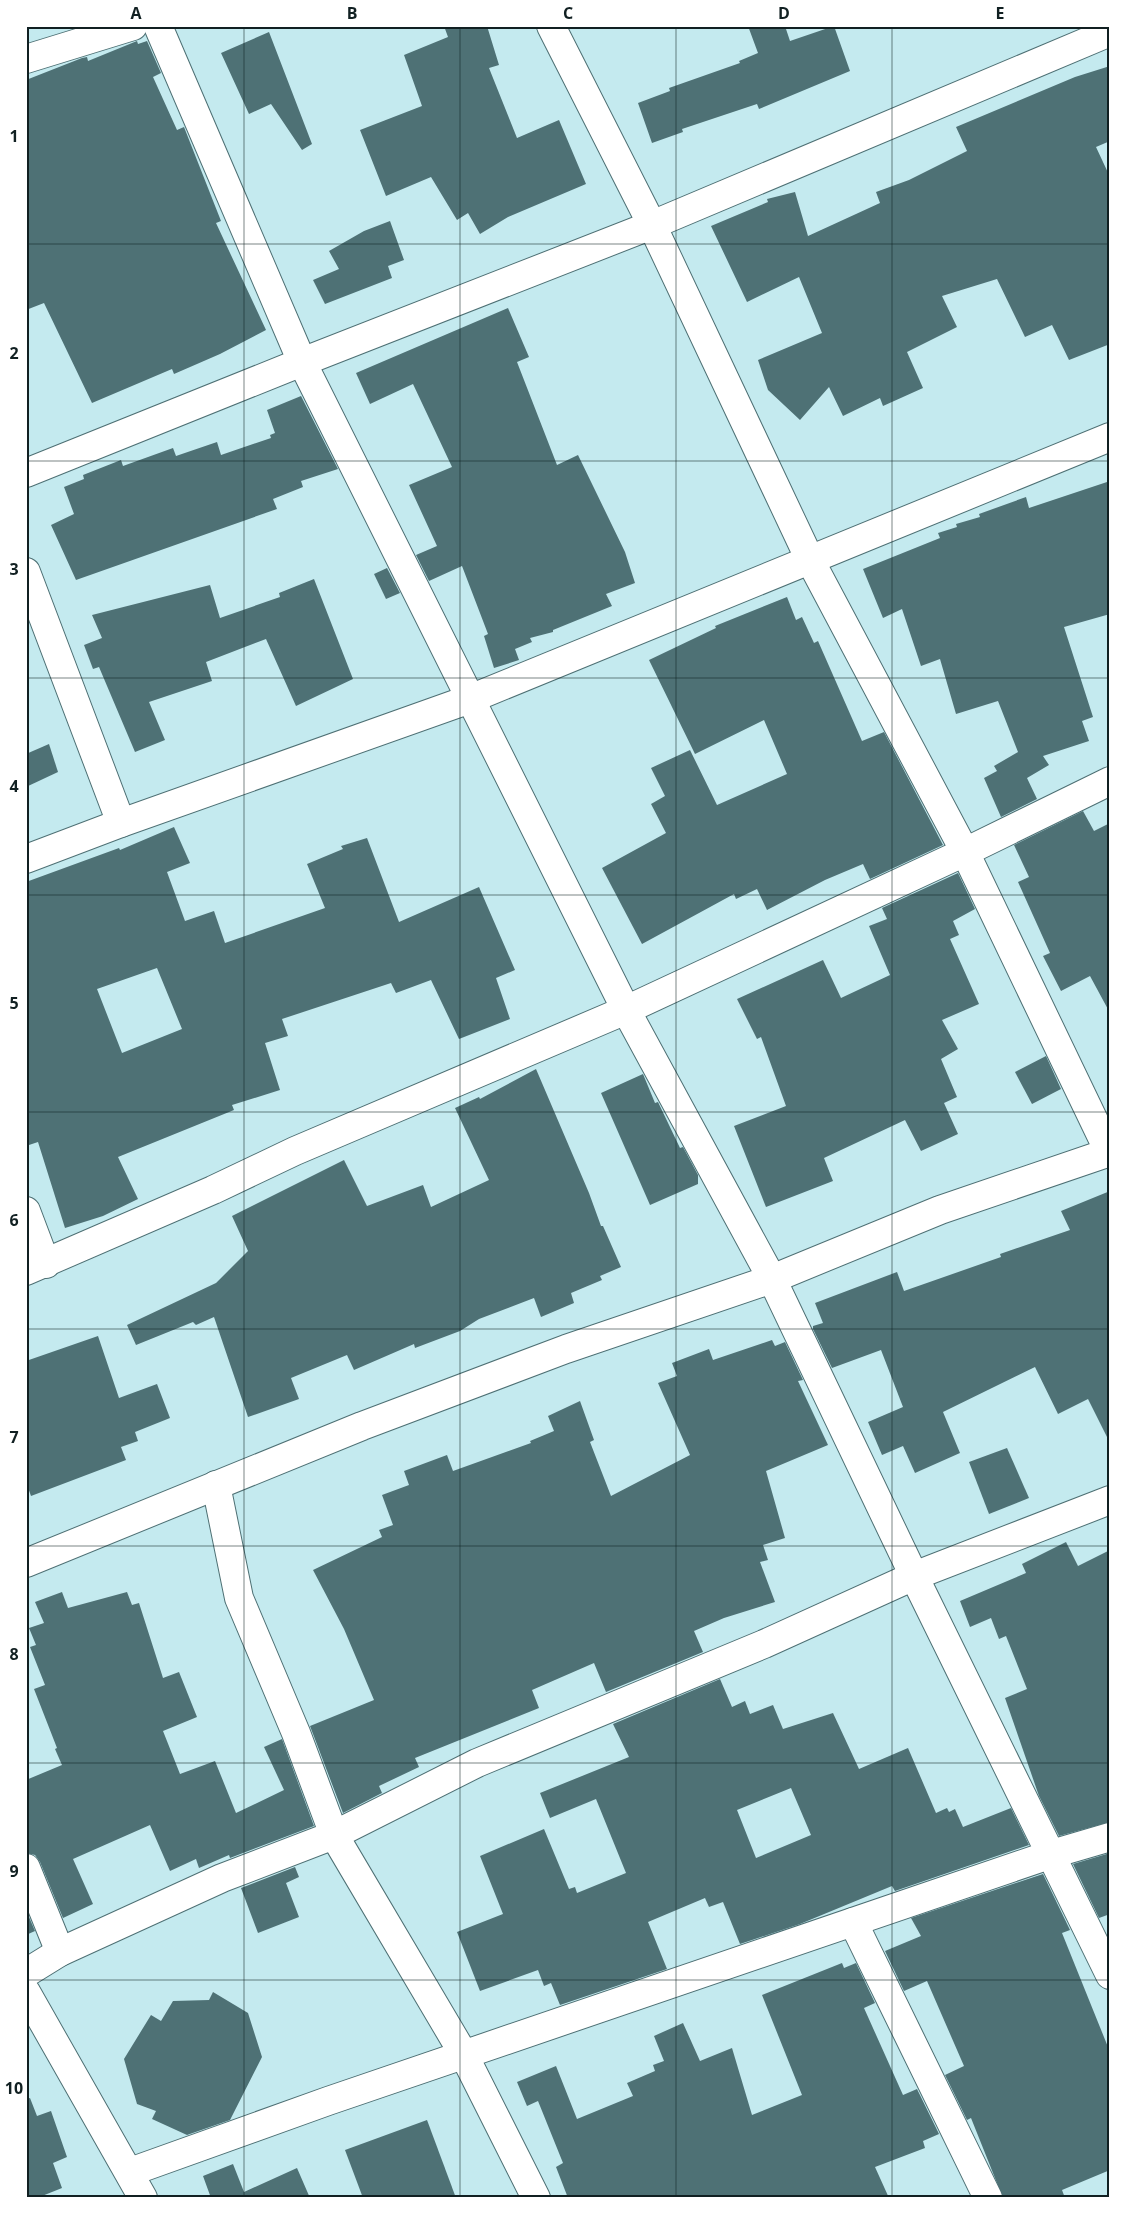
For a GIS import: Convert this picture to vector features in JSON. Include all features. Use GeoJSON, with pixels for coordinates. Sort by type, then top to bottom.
{"type":"FeatureCollection","features":[{"type":"Feature","properties":{"kind":"street"},"geometry":{"type":"LineString","coordinates":[[26,59],[134,26]]}},
{"type":"Feature","properties":{"kind":"street"},"geometry":{"type":"LineString","coordinates":[[158,26],[302,362],[626,1010],[772,1280],[914,1576],[1110,1975]]}},
{"type":"Feature","properties":{"kind":"street"},"geometry":{"type":"LineString","coordinates":[[26,1563],[216,1486],[566,1349],[772,1280],[940,1210],[1110,1153],[966,852],[810,560],[652,226],[551,26]]}},
{"type":"Feature","properties":{"kind":"street"},"geometry":{"type":"LineString","coordinates":[[26,473],[302,362],[652,226],[1110,32]]}},
{"type":"Feature","properties":{"kind":"street"},"geometry":{"type":"LineString","coordinates":[[26,859],[121,823],[470,699],[1110,437]]}},
{"type":"Feature","properties":{"kind":"street"},"geometry":{"type":"LineString","coordinates":[[26,572],[121,823]]}},
{"type":"Feature","properties":{"kind":"street"},"geometry":{"type":"LineString","coordinates":[[26,1211],[36,1267],[304,1147],[626,1010],[966,852],[1110,781]]}},
{"type":"Feature","properties":{"kind":"street"},"geometry":{"type":"LineString","coordinates":[[216,1486],[239,1598],[289,1717],[334,1835],[464,2055],[536,2198]]}},
{"type":"Feature","properties":{"kind":"street"},"geometry":{"type":"LineString","coordinates":[[26,1973],[60,1952],[222,1878],[334,1835],[477,1763],[764,1644],[914,1576],[1110,1500]]}},
{"type":"Feature","properties":{"kind":"street"},"geometry":{"type":"LineString","coordinates":[[130,2172],[464,2055],[1052,1854],[1110,1838]]}},
{"type":"Feature","properties":{"kind":"street"},"geometry":{"type":"LineString","coordinates":[[26,1868],[60,1952]]}},
{"type":"Feature","properties":{"kind":"street"},"geometry":{"type":"LineString","coordinates":[[853,1922],[988,2198]]}},
{"type":"Feature","properties":{"kind":"street"},"geometry":{"type":"LineString","coordinates":[[26,1992],[130,2172],[143,2198]]}},
{"type":"Feature","properties":{"kind":"building"},"geometry":{"type":"Polygon","coordinates":[[[444,26],[487,26],[499,65],[489,68],[517,138],[559,120],[586,184],[508,217],[480,234],[468,213],[457,220],[431,177],[386,196],[360,130],[422,106],[404,55],[448,37],[444,26]]]}},
{"type":"Feature","properties":{"kind":"building"},"geometry":{"type":"Polygon","coordinates":[[[748,26],[785,26],[790,41],[834,26],[850,71],[759,109],[757,104],[682,129],[683,132],[652,143],[638,103],[670,91],[669,88],[740,63],[739,61],[758,53],[748,26]]]}},
{"type":"Feature","properties":{"kind":"building"},"geometry":{"type":"Polygon","coordinates":[[[269,32],[312,144],[302,150],[271,104],[249,114],[221,53],[269,32]]]}},
{"type":"Feature","properties":{"kind":"building"},"geometry":{"type":"Polygon","coordinates":[[[137,41],[138,44],[147,41],[161,73],[153,77],[177,130],[184,127],[221,221],[216,223],[266,330],[220,354],[174,374],[172,369],[92,403],[44,303],[26,310],[26,80],[82,58],[87,57],[88,61],[137,41]]]}},
{"type":"Feature","properties":{"kind":"building"},"geometry":{"type":"Polygon","coordinates":[[[1110,66],[1110,141],[1096,147],[1110,177],[1110,344],[1069,360],[1052,325],[1025,337],[997,279],[942,296],[957,327],[907,352],[923,388],[883,406],[880,398],[843,416],[829,387],[800,420],[768,390],[758,360],[822,333],[799,277],[747,302],[711,226],[768,202],[767,199],[795,192],[808,236],[880,203],[876,192],[909,180],[967,151],[956,127],[1075,77],[1110,66]]]}},
{"type":"Feature","properties":{"kind":"building"},"geometry":{"type":"Polygon","coordinates":[[[390,221],[404,260],[388,266],[392,278],[325,304],[313,280],[339,269],[329,251],[364,231],[390,221]]]}},
{"type":"Feature","properties":{"kind":"building"},"geometry":{"type":"Polygon","coordinates":[[[508,308],[529,357],[517,362],[557,465],[578,455],[625,552],[635,583],[606,594],[612,606],[553,630],[553,632],[530,638],[532,642],[515,649],[519,660],[494,668],[484,636],[488,634],[462,566],[429,581],[416,555],[437,546],[409,485],[452,467],[413,384],[370,404],[356,373],[508,308]]]}},
{"type":"Feature","properties":{"kind":"building"},"geometry":{"type":"Polygon","coordinates":[[[301,396],[338,469],[301,481],[303,487],[273,499],[277,509],[76,580],[51,525],[74,514],[64,487],[84,479],[83,475],[121,460],[123,466],[173,448],[176,456],[217,442],[221,455],[271,438],[270,435],[275,433],[267,410],[301,396]]]}},
{"type":"Feature","properties":{"kind":"building"},"geometry":{"type":"Polygon","coordinates":[[[1110,481],[1110,614],[1064,627],[1093,717],[1082,721],[1089,741],[1043,756],[1049,765],[1027,778],[1037,799],[1001,817],[984,778],[997,771],[994,766],[1018,752],[998,701],[956,714],[940,659],[921,666],[902,609],[883,618],[863,569],[940,538],[938,533],[957,527],[956,524],[980,517],[979,514],[1026,497],[1029,508],[1110,481]]]}},
{"type":"Feature","properties":{"kind":"building"},"geometry":{"type":"Polygon","coordinates":[[[387,568],[400,593],[386,599],[374,574],[387,568]]]}},
{"type":"Feature","properties":{"kind":"building"},"geometry":{"type":"Polygon","coordinates":[[[314,579],[353,679],[296,706],[266,639],[206,662],[212,681],[149,702],[165,740],[135,752],[99,667],[93,669],[84,645],[102,638],[92,615],[210,585],[220,618],[280,597],[279,593],[314,579]]]}},
{"type":"Feature","properties":{"kind":"building"},"geometry":{"type":"Polygon","coordinates":[[[787,597],[796,620],[802,617],[814,643],[818,641],[862,741],[884,732],[943,845],[870,879],[863,864],[825,880],[767,910],[757,889],[736,899],[734,894],[642,944],[602,868],[666,833],[651,804],[665,796],[651,768],[690,750],[717,805],[787,774],[764,720],[695,754],[649,660],[716,628],[715,626],[787,597]]]}},
{"type":"Feature","properties":{"kind":"building"},"geometry":{"type":"Polygon","coordinates":[[[49,744],[58,772],[26,787],[26,754],[49,744]]]}},
{"type":"Feature","properties":{"kind":"building"},"geometry":{"type":"Polygon","coordinates":[[[1083,811],[1094,831],[1110,823],[1110,1013],[1090,976],[1061,991],[1043,956],[1050,953],[1018,882],[1029,877],[1014,845],[1083,811]]]}},
{"type":"Feature","properties":{"kind":"building"},"geometry":{"type":"Polygon","coordinates":[[[174,827],[190,863],[167,872],[185,921],[214,911],[225,943],[325,908],[307,864],[343,849],[341,846],[367,838],[399,922],[479,887],[515,970],[496,978],[510,1019],[459,1039],[431,980],[396,993],[391,983],[282,1019],[288,1036],[265,1043],[280,1090],[232,1105],[234,1110],[118,1157],[138,1199],[103,1216],[65,1228],[38,1142],[26,1146],[26,882],[119,848],[120,850],[174,827]],[[157,968],[97,989],[122,1053],[182,1029],[157,968]]]}},
{"type":"Feature","properties":{"kind":"building"},"geometry":{"type":"Polygon","coordinates":[[[958,873],[975,909],[953,921],[959,935],[950,939],[979,1004],[942,1020],[958,1049],[941,1059],[957,1097],[944,1103],[958,1134],[921,1151],[905,1120],[824,1158],[833,1181],[766,1207],[734,1126],[786,1106],[761,1037],[757,1039],[737,999],[823,960],[841,998],[890,975],[869,926],[887,919],[882,908],[958,873]]]}},
{"type":"Feature","properties":{"kind":"building"},"geometry":{"type":"Polygon","coordinates":[[[1046,1056],[1061,1089],[1032,1104],[1015,1072],[1046,1056]]]}},
{"type":"Feature","properties":{"kind":"building"},"geometry":{"type":"Polygon","coordinates":[[[536,1069],[589,1193],[601,1226],[603,1226],[621,1267],[600,1276],[602,1280],[571,1293],[574,1303],[541,1317],[534,1298],[479,1319],[460,1331],[415,1348],[414,1344],[354,1370],[347,1355],[291,1378],[299,1399],[248,1417],[214,1317],[196,1325],[193,1322],[136,1345],[127,1325],[216,1283],[248,1251],[232,1216],[344,1160],[367,1206],[423,1185],[431,1207],[489,1180],[455,1108],[479,1097],[480,1099],[536,1069]]]}},
{"type":"Feature","properties":{"kind":"building"},"geometry":{"type":"Polygon","coordinates":[[[643,1074],[655,1103],[658,1102],[680,1148],[683,1147],[698,1175],[698,1184],[650,1205],[601,1093],[643,1074]]]}},
{"type":"Feature","properties":{"kind":"building"},"geometry":{"type":"Polygon","coordinates":[[[1110,1191],[1110,1443],[1088,1399],[1058,1414],[1035,1367],[943,1412],[960,1453],[915,1473],[903,1446],[882,1455],[868,1422],[903,1407],[881,1350],[832,1368],[813,1329],[813,1326],[823,1323],[815,1303],[897,1272],[904,1291],[1001,1257],[1000,1254],[1070,1230],[1061,1211],[1110,1191]]]}},
{"type":"Feature","properties":{"kind":"building"},"geometry":{"type":"Polygon","coordinates":[[[98,1336],[119,1398],[157,1384],[170,1418],[135,1432],[138,1441],[121,1447],[126,1460],[31,1496],[26,1482],[26,1361],[98,1336]]]}},
{"type":"Feature","properties":{"kind":"building"},"geometry":{"type":"Polygon","coordinates":[[[772,1340],[775,1346],[785,1342],[803,1380],[798,1381],[828,1445],[766,1471],[785,1538],[763,1545],[768,1560],[760,1562],[775,1602],[724,1618],[694,1631],[703,1652],[606,1692],[594,1663],[532,1690],[539,1708],[415,1758],[419,1767],[379,1786],[382,1793],[343,1813],[310,1726],[374,1700],[344,1629],[313,1570],[382,1537],[379,1530],[393,1525],[382,1495],[409,1485],[404,1471],[447,1455],[453,1471],[531,1443],[530,1441],[554,1431],[548,1416],[580,1401],[594,1440],[590,1442],[611,1496],[690,1455],[658,1383],[677,1376],[672,1363],[709,1349],[713,1360],[772,1340]]]}},
{"type":"Feature","properties":{"kind":"building"},"geometry":{"type":"Polygon","coordinates":[[[1007,1448],[1029,1498],[989,1514],[969,1462],[1007,1448]]]}},
{"type":"Feature","properties":{"kind":"building"},"geometry":{"type":"Polygon","coordinates":[[[1066,1542],[1078,1566],[1110,1550],[1110,1822],[1059,1836],[1039,1796],[1005,1698],[1027,1689],[1006,1636],[999,1639],[991,1618],[970,1627],[960,1601],[1026,1573],[1022,1564],[1066,1542]]]}},
{"type":"Feature","properties":{"kind":"building"},"geometry":{"type":"Polygon","coordinates":[[[62,1592],[68,1608],[127,1592],[132,1605],[139,1603],[163,1678],[179,1672],[197,1717],[163,1731],[180,1774],[215,1761],[236,1813],[284,1790],[264,1747],[282,1739],[314,1826],[230,1858],[229,1855],[199,1868],[196,1859],[170,1871],[150,1825],[73,1859],[93,1904],[63,1918],[40,1862],[35,1855],[26,1853],[26,1780],[62,1765],[34,1689],[45,1685],[30,1647],[36,1645],[29,1628],[44,1623],[35,1602],[62,1592]]]}},
{"type":"Feature","properties":{"kind":"building"},"geometry":{"type":"Polygon","coordinates":[[[720,1679],[732,1707],[745,1701],[750,1714],[773,1705],[783,1729],[833,1713],[859,1769],[908,1748],[936,1813],[947,1808],[949,1812],[955,1809],[963,1827],[1011,1808],[1029,1845],[895,1891],[892,1886],[800,1924],[740,1944],[723,1902],[709,1907],[705,1898],[648,1922],[667,1969],[560,2005],[551,1983],[544,1986],[538,1970],[480,1991],[457,1932],[503,1914],[480,1856],[544,1829],[569,1889],[575,1887],[577,1893],[626,1873],[596,1799],[550,1818],[540,1793],[629,1757],[613,1724],[720,1679]],[[791,1788],[737,1810],[756,1858],[811,1835],[791,1788]]]}},
{"type":"Feature","properties":{"kind":"building"},"geometry":{"type":"Polygon","coordinates":[[[1110,1853],[1110,1914],[1099,1918],[1073,1864],[1110,1853]]]}},
{"type":"Feature","properties":{"kind":"building"},"geometry":{"type":"Polygon","coordinates":[[[295,1867],[299,1877],[286,1883],[299,1917],[258,1933],[241,1888],[295,1867]]]}},
{"type":"Feature","properties":{"kind":"building"},"geometry":{"type":"Polygon","coordinates":[[[1043,1874],[1070,1930],[1062,1933],[1110,2052],[1110,2170],[1062,2190],[1065,2198],[1003,2198],[971,2118],[967,2120],[945,2075],[964,2066],[927,1981],[904,1991],[885,1951],[921,1936],[911,1918],[1043,1874]]]}},
{"type":"Feature","properties":{"kind":"building"},"geometry":{"type":"Polygon","coordinates":[[[26,1910],[35,1931],[26,1935],[26,1910]]]}},
{"type":"Feature","properties":{"kind":"building"},"geometry":{"type":"Polygon","coordinates":[[[842,1963],[844,1968],[856,1963],[875,2003],[864,2008],[903,2095],[917,2089],[939,2134],[923,2141],[925,2148],[875,2167],[889,2198],[568,2198],[556,2167],[563,2163],[538,2101],[527,2106],[517,2082],[556,2066],[577,2119],[633,2096],[627,2083],[655,2071],[653,2065],[664,2061],[654,2036],[683,2023],[700,2061],[732,2048],[752,2115],[802,2095],[762,1995],[842,1963]]]}},
{"type":"Feature","properties":{"kind":"building"},"geometry":{"type":"Polygon","coordinates":[[[213,1992],[248,2013],[262,2057],[230,2120],[187,2135],[152,2119],[156,2111],[137,2104],[124,2059],[151,2015],[161,2021],[173,2001],[209,2000],[213,1992]]]}},
{"type":"Feature","properties":{"kind":"building"},"geometry":{"type":"Polygon","coordinates":[[[30,2098],[37,2116],[51,2111],[67,2157],[53,2163],[62,2188],[37,2198],[26,2198],[26,2099],[30,2098]]]}},
{"type":"Feature","properties":{"kind":"building"},"geometry":{"type":"Polygon","coordinates":[[[427,2120],[456,2198],[363,2198],[345,2150],[427,2120]]]}},
{"type":"Feature","properties":{"kind":"building"},"geometry":{"type":"Polygon","coordinates":[[[233,2164],[244,2192],[297,2168],[310,2198],[211,2198],[203,2176],[233,2164]]]}}]}
